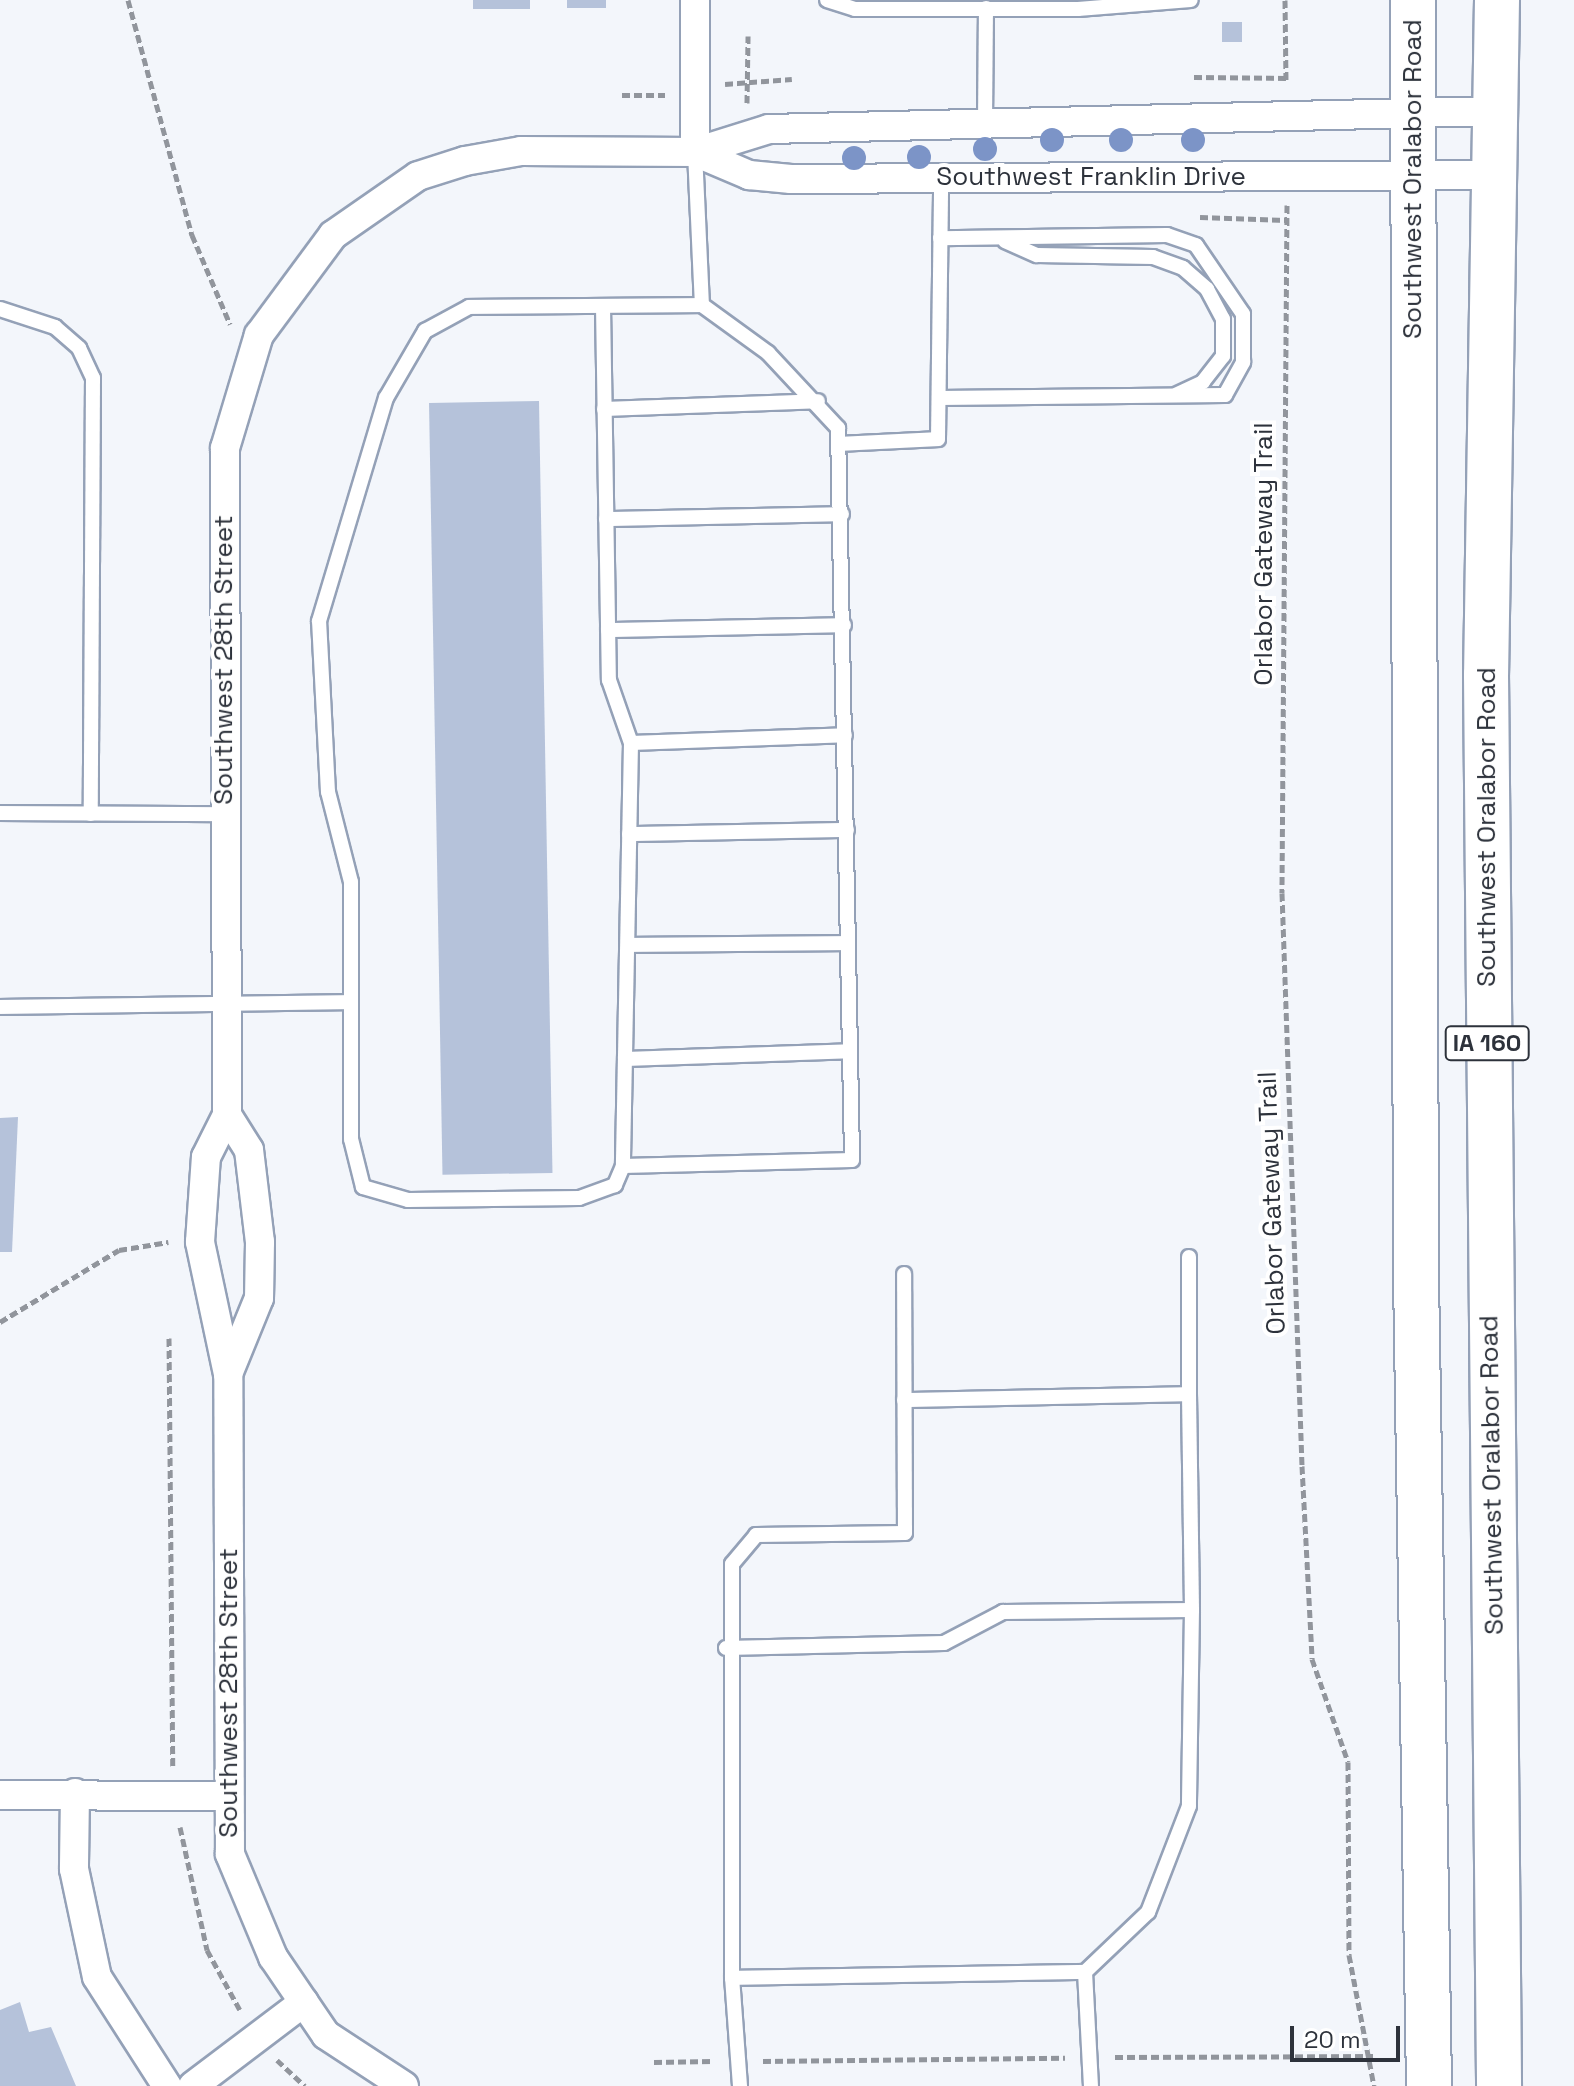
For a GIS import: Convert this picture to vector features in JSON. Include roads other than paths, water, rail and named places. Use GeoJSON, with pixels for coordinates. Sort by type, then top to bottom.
{"type":"FeatureCollection","features":[{"type":"Feature","properties":{"kind":"main road","name":"Southwest Oralabor Road"},"geometry":{"type":"LineString","coordinates":[[1413,0],[1416,1276],[1429,2086]]}},
{"type":"Feature","properties":{"kind":"main road","name":"Southwest Oralabor Road"},"geometry":{"type":"LineString","coordinates":[[1497,0],[1493,175],[1488,1099],[1499,2086]]}},
{"type":"Feature","properties":{"kind":"street"},"geometry":{"type":"LineString","coordinates":[[695,0],[695,152]]}},
{"type":"Feature","properties":{"kind":"street","name":"Southwest Franklin Drive"},"geometry":{"type":"LineString","coordinates":[[333,235],[418,176],[465,161],[521,151],[695,152],[769,129],[985,121],[1494,111]]}},
{"type":"Feature","properties":{"kind":"street","name":"Southwest Franklin Drive"},"geometry":{"type":"LineString","coordinates":[[695,152],[749,175],[941,178],[1493,175]]}},
{"type":"Feature","properties":{"kind":"street","name":"Southwest 28th Street"},"geometry":{"type":"LineString","coordinates":[[333,235],[282,295],[252,355],[225,448],[227,1115],[206,1157],[200,1242],[228,1374],[227,1796],[230,1854],[273,1957],[326,2035],[404,2086]]}},
{"type":"Feature","properties":{"kind":"street","name":"Southwest 28th Street"},"geometry":{"type":"LineString","coordinates":[[227,1115],[249,1150],[260,1242],[259,1298],[228,1374]]}},
{"type":"Feature","properties":{"kind":"street"},"geometry":{"type":"LineString","coordinates":[[75,1793],[74,1869],[97,1977],[167,2086]]}},
{"type":"Feature","properties":{"kind":"street"},"geometry":{"type":"LineString","coordinates":[[0,1795],[227,1796]]}},
{"type":"Feature","properties":{"kind":"street"},"geometry":{"type":"LineString","coordinates":[[193,2086],[304,2002]]}},
{"type":"Feature","properties":{"kind":"lane"},"geometry":{"type":"LineString","coordinates":[[827,0],[855,9],[986,8],[1191,0]]}},
{"type":"Feature","properties":{"kind":"lane"},"geometry":{"type":"LineString","coordinates":[[985,121],[986,8]]}},
{"type":"Feature","properties":{"kind":"lane"},"geometry":{"type":"LineString","coordinates":[[695,152],[702,305]]}},
{"type":"Feature","properties":{"kind":"lane"},"geometry":{"type":"LineString","coordinates":[[840,444],[938,439],[941,178]]}},
{"type":"Feature","properties":{"kind":"lane"},"geometry":{"type":"LineString","coordinates":[[939,398],[1170,398],[1225,395],[1243,362],[1243,314],[1196,245],[1167,235],[1002,240],[940,238]]}},
{"type":"Feature","properties":{"kind":"lane"},"geometry":{"type":"LineString","coordinates":[[1002,240],[1037,255],[1153,257],[1183,268],[1207,289],[1223,319],[1223,356],[1203,382],[1170,398]]}},
{"type":"Feature","properties":{"kind":"lane"},"geometry":{"type":"LineString","coordinates":[[603,306],[609,680],[631,743],[623,1166],[615,1185],[579,1198],[408,1200],[363,1187],[351,1139],[351,882],[328,792],[319,621],[386,398],[425,331],[469,307],[702,305],[818,401],[838,428],[852,1160],[623,1166]]}},
{"type":"Feature","properties":{"kind":"lane"},"geometry":{"type":"LineString","coordinates":[[0,309],[55,327],[79,348],[93,378],[91,814]]}},
{"type":"Feature","properties":{"kind":"lane"},"geometry":{"type":"LineString","coordinates":[[604,409],[818,401]]}},
{"type":"Feature","properties":{"kind":"lane"},"geometry":{"type":"LineString","coordinates":[[606,519],[842,514]]}},
{"type":"Feature","properties":{"kind":"lane"},"geometry":{"type":"LineString","coordinates":[[608,630],[844,625]]}},
{"type":"Feature","properties":{"kind":"lane"},"geometry":{"type":"LineString","coordinates":[[631,743],[845,735]]}},
{"type":"Feature","properties":{"kind":"lane"},"geometry":{"type":"LineString","coordinates":[[0,813],[225,814]]}},
{"type":"Feature","properties":{"kind":"lane"},"geometry":{"type":"LineString","coordinates":[[629,834],[847,830]]}},
{"type":"Feature","properties":{"kind":"lane"},"geometry":{"type":"LineString","coordinates":[[628,945],[848,943]]}},
{"type":"Feature","properties":{"kind":"lane"},"geometry":{"type":"LineString","coordinates":[[0,1007],[350,1002]]}},
{"type":"Feature","properties":{"kind":"lane"},"geometry":{"type":"LineString","coordinates":[[625,1059],[850,1051]]}},
{"type":"Feature","properties":{"kind":"lane"},"geometry":{"type":"LineString","coordinates":[[732,1978],[1085,1972],[1148,1912],[1189,1806],[1192,1610],[1189,1257]]}},
{"type":"Feature","properties":{"kind":"lane"},"geometry":{"type":"LineString","coordinates":[[740,2086],[732,1978],[726,1648],[732,1564],[756,1535],[905,1533],[904,1274]]}},
{"type":"Feature","properties":{"kind":"lane"},"geometry":{"type":"LineString","coordinates":[[904,1400],[1189,1394]]}},
{"type":"Feature","properties":{"kind":"lane"},"geometry":{"type":"LineString","coordinates":[[726,1648],[944,1643],[1003,1612],[1192,1610]]}},
{"type":"Feature","properties":{"kind":"lane"},"geometry":{"type":"LineString","coordinates":[[1085,1972],[1091,2086]]}}]}
